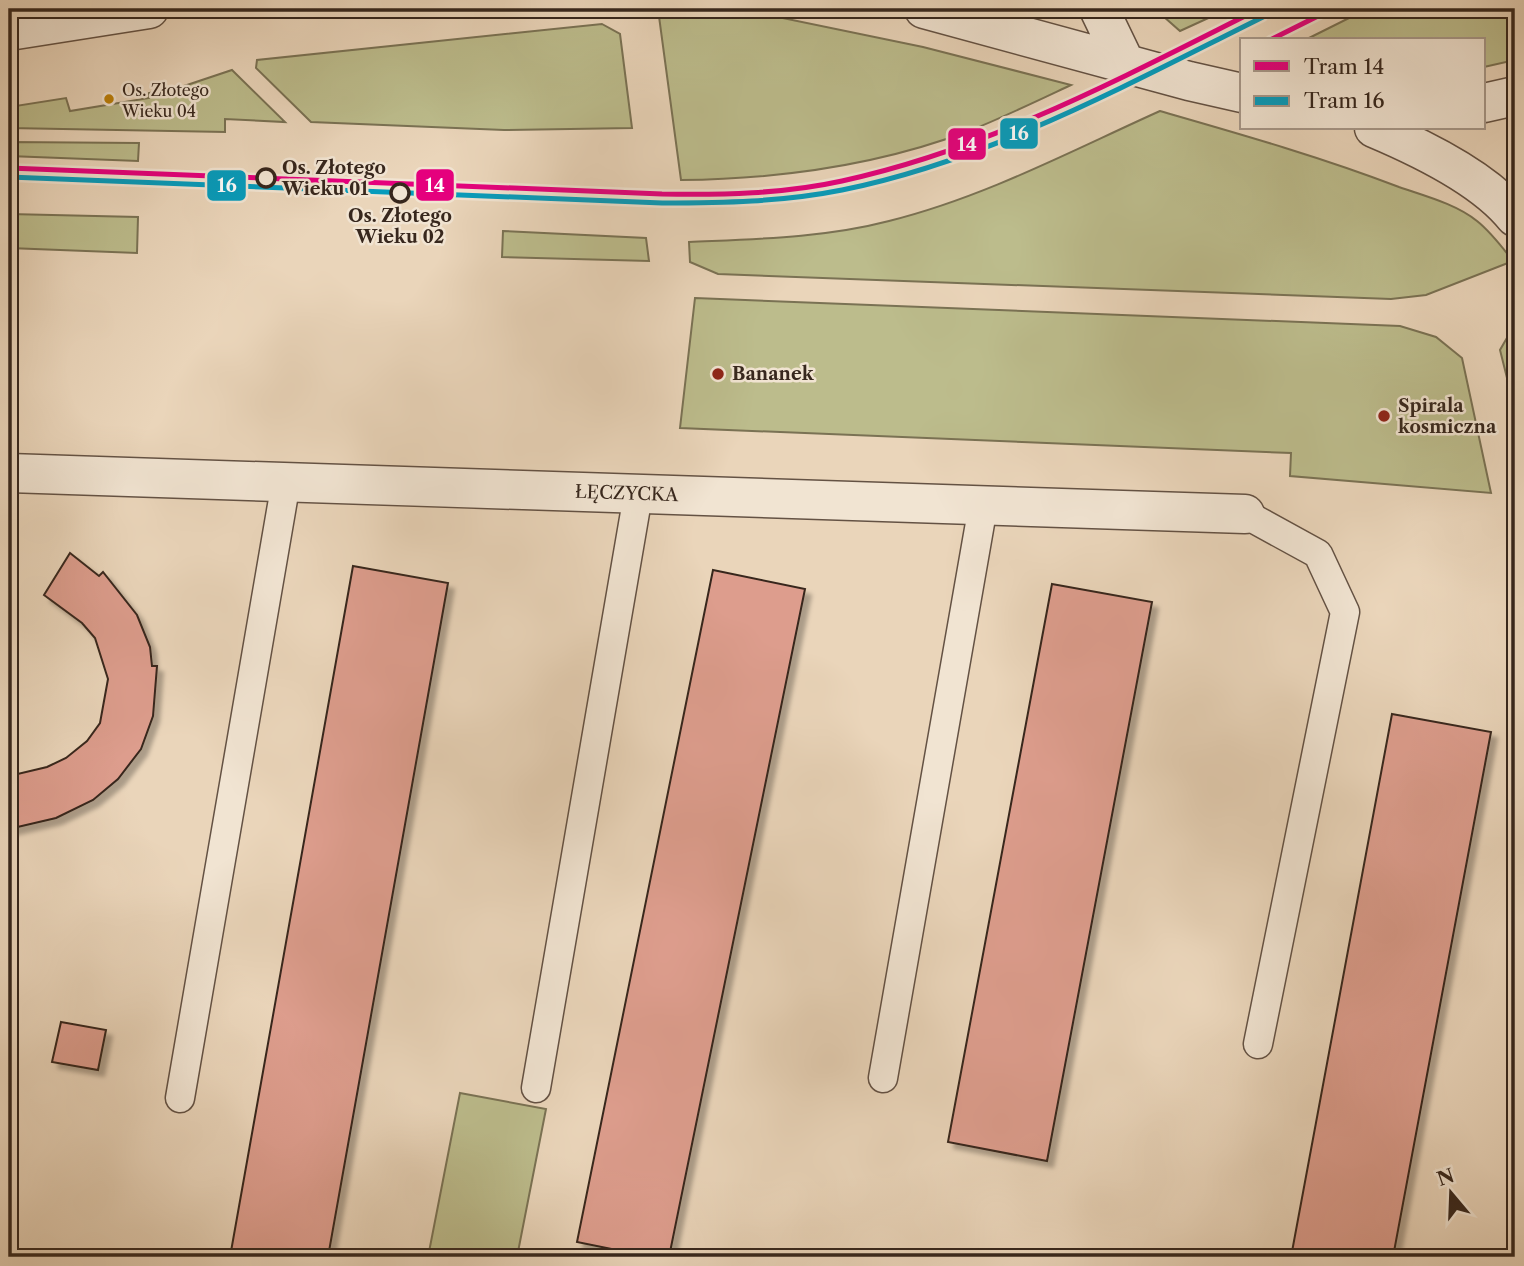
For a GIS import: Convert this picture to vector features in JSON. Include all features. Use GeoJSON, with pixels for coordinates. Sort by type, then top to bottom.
{"type":"FeatureCollection","features":[{"type":"Feature","properties":{"kind":"street"},"geometry":{"type":"LineString","coordinates":[[9,31],[149,9]]}},
{"type":"Feature","properties":{"kind":"street"},"geometry":{"type":"LineString","coordinates":[[923,9],[1189,82],[1240,93]]}},
{"type":"Feature","properties":{"kind":"street"},"geometry":{"type":"LineString","coordinates":[[1099,9],[1125,63]]}},
{"type":"Feature","properties":{"kind":"street"},"geometry":{"type":"LineString","coordinates":[[1486,103],[1515,96]]}},
{"type":"Feature","properties":{"kind":"street"},"geometry":{"type":"LineString","coordinates":[[1378,130],[1475,182],[1499,199],[1515,217]]}},
{"type":"Feature","properties":{"kind":"street","name":"ŁĘCZYCKA"},"geometry":{"type":"LineString","coordinates":[[9,473],[1245,514]]}},
{"type":"Feature","properties":{"kind":"lane"},"geometry":{"type":"LineString","coordinates":[[180,1098],[286,482]]}},
{"type":"Feature","properties":{"kind":"lane"},"geometry":{"type":"LineString","coordinates":[[536,1088],[638,495]]}},
{"type":"Feature","properties":{"kind":"lane"},"geometry":{"type":"LineString","coordinates":[[883,1078],[983,506]]}},
{"type":"Feature","properties":{"kind":"lane"},"geometry":{"type":"LineString","coordinates":[[1245,514],[1318,554],[1345,612],[1258,1044]]}},
{"type":"Feature","properties":{"kind":"green space"},"geometry":{"type":"Polygon","coordinates":[[[658,9],[739,9],[923,47],[1071,85],[969,131],[863,162],[754,177],[681,180],[658,9]]]}},
{"type":"Feature","properties":{"kind":"green space"},"geometry":{"type":"Polygon","coordinates":[[[1155,9],[1228,9],[1180,31],[1155,9]]]}},
{"type":"Feature","properties":{"kind":"green space"},"geometry":{"type":"Polygon","coordinates":[[[1367,9],[1515,9],[1515,60],[1486,67],[1486,38],[1309,38],[1367,9]]]}},
{"type":"Feature","properties":{"kind":"green space"},"geometry":{"type":"Polygon","coordinates":[[[602,24],[620,34],[632,128],[504,130],[311,122],[256,68],[257,60],[602,24]]]}},
{"type":"Feature","properties":{"kind":"green space"},"geometry":{"type":"Polygon","coordinates":[[[232,70],[285,122],[225,119],[225,132],[9,128],[9,107],[66,98],[70,111],[149,98],[149,93],[184,86],[232,70]]]}},
{"type":"Feature","properties":{"kind":"green space"},"geometry":{"type":"Polygon","coordinates":[[[1160,111],[1310,156],[1450,205],[1482,225],[1513,261],[1426,295],[1391,299],[718,274],[690,262],[689,242],[789,237],[840,231],[925,211],[1027,172],[1160,111]]]}},
{"type":"Feature","properties":{"kind":"green space"},"geometry":{"type":"Polygon","coordinates":[[[9,142],[139,143],[138,161],[9,156],[9,142]]]}},
{"type":"Feature","properties":{"kind":"green space"},"geometry":{"type":"Polygon","coordinates":[[[9,214],[138,217],[137,253],[9,248],[9,214]]]}},
{"type":"Feature","properties":{"kind":"green space"},"geometry":{"type":"Polygon","coordinates":[[[503,231],[646,238],[649,261],[502,257],[503,231]]]}},
{"type":"Feature","properties":{"kind":"green space"},"geometry":{"type":"Polygon","coordinates":[[[695,298],[1400,326],[1436,337],[1462,358],[1491,493],[1290,476],[1291,453],[680,428],[695,298]]]}},
{"type":"Feature","properties":{"kind":"green space"},"geometry":{"type":"Polygon","coordinates":[[[1515,334],[1515,410],[1500,350],[1508,336],[1515,334]]]}},
{"type":"Feature","properties":{"kind":"green space"},"geometry":{"type":"Polygon","coordinates":[[[460,1093],[546,1109],[517,1257],[428,1257],[460,1093]]]}},
{"type":"Feature","properties":{"kind":"building"},"geometry":{"type":"Polygon","coordinates":[[[70,553],[99,576],[103,572],[137,615],[150,647],[152,666],[157,666],[153,716],[141,749],[118,779],[93,800],[56,818],[9,829],[9,776],[47,767],[66,758],[87,741],[100,723],[108,679],[95,638],[82,623],[44,595],[70,553]]]}},
{"type":"Feature","properties":{"kind":"building"},"geometry":{"type":"Polygon","coordinates":[[[353,566],[448,583],[328,1257],[230,1257],[353,566]]]}},
{"type":"Feature","properties":{"kind":"building"},"geometry":{"type":"Polygon","coordinates":[[[713,570],[805,589],[669,1257],[651,1257],[577,1242],[713,570]]]}},
{"type":"Feature","properties":{"kind":"building"},"geometry":{"type":"Polygon","coordinates":[[[1052,584],[1152,602],[1047,1161],[948,1142],[1052,584]]]}},
{"type":"Feature","properties":{"kind":"building"},"geometry":{"type":"Polygon","coordinates":[[[1392,714],[1491,732],[1393,1257],[1291,1257],[1392,714]]]}},
{"type":"Feature","properties":{"kind":"building"},"geometry":{"type":"Polygon","coordinates":[[[61,1022],[106,1030],[98,1070],[52,1062],[61,1022]]]}},
{"type":"Feature","properties":{"kind":"tram line","name":"14"},"geometry":{"type":"LineString","coordinates":[[9,168],[662,194],[730,194],[797,189],[897,167],[1004,130],[1107,84],[1259,9]]}},
{"type":"Feature","properties":{"kind":"tram line","name":"14"},"geometry":{"type":"LineString","coordinates":[[1274,38],[1332,9]]}},
{"type":"Feature","properties":{"kind":"tram line","name":"16"},"geometry":{"type":"LineString","coordinates":[[9,177],[662,203],[797,197],[897,177],[1005,140],[1110,93],[1263,17]]}},
{"type":"Feature","properties":{"kind":"place","name":"Os. Złotego Wieku 04"},"geometry":{"type":"Point","coordinates":[109,99]}},
{"type":"Feature","properties":{"kind":"place","name":"Os. Złotego Wieku 01"},"geometry":{"type":"Point","coordinates":[266,178]}},
{"type":"Feature","properties":{"kind":"place","name":"Os. Złotego Wieku 02"},"geometry":{"type":"Point","coordinates":[400,193]}},
{"type":"Feature","properties":{"kind":"place","name":"Bananek"},"geometry":{"type":"Point","coordinates":[718,374]}},
{"type":"Feature","properties":{"kind":"place","name":"Spirala kosmiczna"},"geometry":{"type":"Point","coordinates":[1384,416]}}]}
